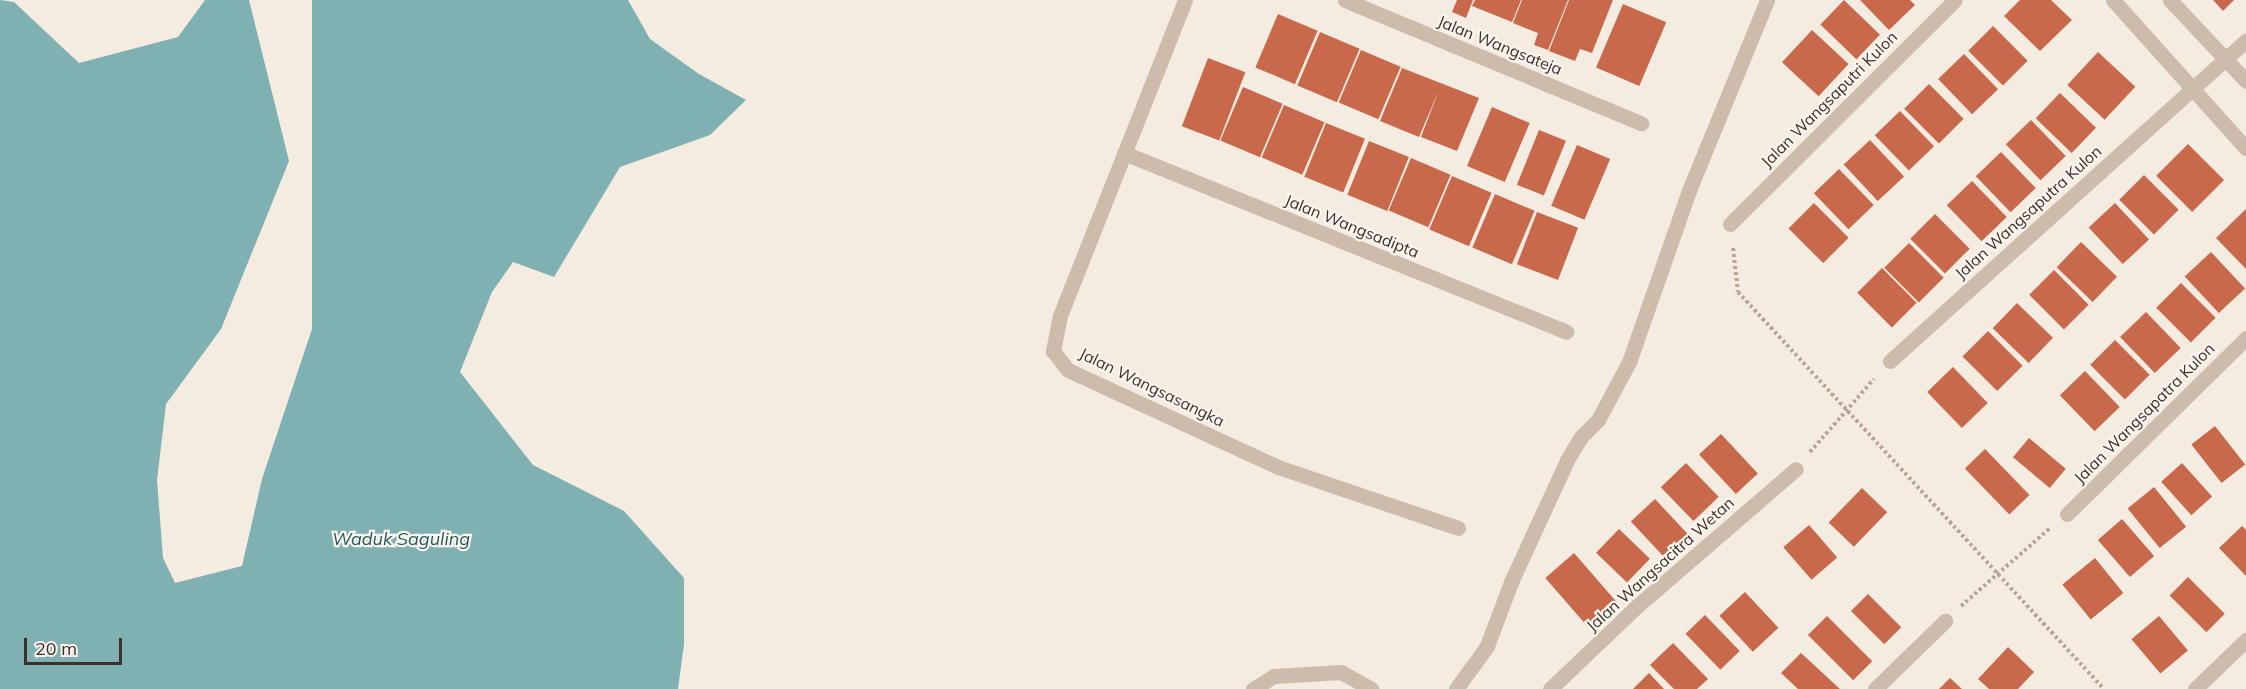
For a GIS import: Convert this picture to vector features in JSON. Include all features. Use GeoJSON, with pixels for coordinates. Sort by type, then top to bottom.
{"type":"FeatureCollection","features":[{"type":"Feature","properties":{"kind":"street","name":"Jalan Wangsasangka"},"geometry":{"type":"LineString","coordinates":[[1185,0],[1060,315],[1053,351],[1068,370],[1278,467],[1458,528]]}},
{"type":"Feature","properties":{"kind":"street","name":"Jalan Wangsateja"},"geometry":{"type":"LineString","coordinates":[[1345,0],[1641,123]]}},
{"type":"Feature","properties":{"kind":"street"},"geometry":{"type":"LineString","coordinates":[[1456,689],[1487,646],[1511,582],[1567,460],[1581,437],[1598,420],[1629,362],[1686,198],[1767,0]]}},
{"type":"Feature","properties":{"kind":"street","name":"Jalan Wangsaputri Kulon"},"geometry":{"type":"LineString","coordinates":[[1730,224],[1955,0]]}},
{"type":"Feature","properties":{"kind":"street"},"geometry":{"type":"LineString","coordinates":[[2113,0],[2246,148]]}},
{"type":"Feature","properties":{"kind":"street"},"geometry":{"type":"LineString","coordinates":[[2170,0],[2246,81]]}},
{"type":"Feature","properties":{"kind":"street","name":"Jalan Wangsaputra Kulon"},"geometry":{"type":"LineString","coordinates":[[1890,361],[2246,40]]}},
{"type":"Feature","properties":{"kind":"street","name":"Jalan Wangsadipta"},"geometry":{"type":"LineString","coordinates":[[1124,153],[1566,332]]}},
{"type":"Feature","properties":{"kind":"street","name":"Jalan Wangsapatra Kulon"},"geometry":{"type":"LineString","coordinates":[[2067,514],[2246,338]]}},
{"type":"Feature","properties":{"kind":"street","name":"Jalan Wangsacitra Wetan"},"geometry":{"type":"LineString","coordinates":[[1551,689],[1636,607],[1796,469]]}},
{"type":"Feature","properties":{"kind":"street"},"geometry":{"type":"LineString","coordinates":[[1875,689],[1945,621]]}},
{"type":"Feature","properties":{"kind":"street"},"geometry":{"type":"LineString","coordinates":[[2195,689],[2246,640]]}},
{"type":"Feature","properties":{"kind":"street"},"geometry":{"type":"LineString","coordinates":[[1253,689],[1274,676],[1341,672],[1372,689]]}},
{"type":"Feature","properties":{"kind":"path"},"geometry":{"type":"LineString","coordinates":[[1730,224],[1738,291],[2104,689]]}},
{"type":"Feature","properties":{"kind":"path"},"geometry":{"type":"LineString","coordinates":[[1796,469],[1890,361]]}},
{"type":"Feature","properties":{"kind":"path"},"geometry":{"type":"LineString","coordinates":[[1945,621],[1997,572],[2067,514]]}},
{"type":"Feature","properties":{"kind":"water","name":"Waduk Saguling"},"geometry":{"type":"Polygon","coordinates":[[[0,0],[14,2],[79,63],[178,37],[205,0],[249,0],[289,161],[221,329],[166,404],[157,480],[163,558],[175,583],[242,566],[262,479],[312,329],[312,0],[628,0],[650,39],[699,74],[746,100],[710,135],[620,167],[554,277],[513,262],[492,292],[460,372],[533,465],[624,511],[684,578],[684,644],[678,689],[0,689],[0,0]]]}},
{"type":"Feature","properties":{"kind":"building"},"geometry":{"type":"Polygon","coordinates":[[[1457,0],[1473,0],[1466,18],[1452,12],[1457,0]]]}},
{"type":"Feature","properties":{"kind":"building"},"geometry":{"type":"Polygon","coordinates":[[[1475,0],[1521,0],[1512,22],[1472,6],[1475,0]]]}},
{"type":"Feature","properties":{"kind":"building"},"geometry":{"type":"Polygon","coordinates":[[[1522,0],[1568,0],[1548,50],[1534,45],[1538,33],[1513,23],[1522,0]]]}},
{"type":"Feature","properties":{"kind":"building"},"geometry":{"type":"Polygon","coordinates":[[[1569,0],[1613,0],[1592,53],[1580,49],[1575,61],[1549,51],[1569,0]]]}},
{"type":"Feature","properties":{"kind":"building"},"geometry":{"type":"Polygon","coordinates":[[[1844,0],[1880,35],[1856,59],[1820,24],[1844,0]]]}},
{"type":"Feature","properties":{"kind":"building"},"geometry":{"type":"Polygon","coordinates":[[[1860,0],[1910,0],[1915,5],[1889,30],[1860,0]]]}},
{"type":"Feature","properties":{"kind":"building"},"geometry":{"type":"Polygon","coordinates":[[[2020,0],[2051,0],[2072,20],[2040,51],[2004,16],[2020,0]]]}},
{"type":"Feature","properties":{"kind":"building"},"geometry":{"type":"Polygon","coordinates":[[[2213,0],[2234,0],[2223,11],[2213,0]]]}},
{"type":"Feature","properties":{"kind":"building"},"geometry":{"type":"Polygon","coordinates":[[[1623,4],[1666,22],[1639,86],[1596,68],[1623,4]]]}},
{"type":"Feature","properties":{"kind":"building"},"geometry":{"type":"Polygon","coordinates":[[[1278,14],[1318,31],[1295,84],[1255,67],[1278,14]]]}},
{"type":"Feature","properties":{"kind":"building"},"geometry":{"type":"Polygon","coordinates":[[[1993,26],[2028,61],[2003,85],[1968,51],[1993,26]]]}},
{"type":"Feature","properties":{"kind":"building"},"geometry":{"type":"Polygon","coordinates":[[[1812,30],[1849,64],[1819,96],[1782,62],[1812,30]]]}},
{"type":"Feature","properties":{"kind":"building"},"geometry":{"type":"Polygon","coordinates":[[[1320,32],[1360,49],[1337,102],[1297,85],[1320,32]]]}},
{"type":"Feature","properties":{"kind":"building"},"geometry":{"type":"Polygon","coordinates":[[[1361,50],[1401,67],[1378,119],[1339,102],[1361,50]]]}},
{"type":"Feature","properties":{"kind":"building"},"geometry":{"type":"Polygon","coordinates":[[[2098,52],[2135,87],[2105,120],[2067,85],[2098,52]]]}},
{"type":"Feature","properties":{"kind":"building"},"geometry":{"type":"Polygon","coordinates":[[[1964,54],[1998,89],[1972,114],[1938,79],[1964,54]]]}},
{"type":"Feature","properties":{"kind":"building"},"geometry":{"type":"Polygon","coordinates":[[[1208,58],[1245,72],[1219,140],[1182,126],[1208,58]]]}},
{"type":"Feature","properties":{"kind":"building"},"geometry":{"type":"Polygon","coordinates":[[[1402,68],[1479,98],[1457,151],[1421,137],[1439,90],[1419,137],[1380,121],[1402,68]]]}},
{"type":"Feature","properties":{"kind":"building"},"geometry":{"type":"Polygon","coordinates":[[[1929,84],[1964,119],[1939,143],[1904,109],[1929,84]]]}},
{"type":"Feature","properties":{"kind":"building"},"geometry":{"type":"Polygon","coordinates":[[[1243,87],[1283,104],[1260,157],[1220,140],[1243,87]]]}},
{"type":"Feature","properties":{"kind":"building"},"geometry":{"type":"Polygon","coordinates":[[[2060,93],[2096,128],[2072,153],[2036,118],[2060,93]]]}},
{"type":"Feature","properties":{"kind":"building"},"geometry":{"type":"Polygon","coordinates":[[[1284,105],[1325,122],[1302,175],[1262,157],[1284,105]]]}},
{"type":"Feature","properties":{"kind":"building"},"geometry":{"type":"Polygon","coordinates":[[[1492,107],[1530,123],[1505,182],[1467,166],[1492,107]]]}},
{"type":"Feature","properties":{"kind":"building"},"geometry":{"type":"Polygon","coordinates":[[[1900,111],[1934,146],[1909,171],[1875,135],[1900,111]]]}},
{"type":"Feature","properties":{"kind":"building"},"geometry":{"type":"Polygon","coordinates":[[[2031,120],[2066,156],[2041,180],[2006,144],[2031,120]]]}},
{"type":"Feature","properties":{"kind":"building"},"geometry":{"type":"Polygon","coordinates":[[[1326,123],[1365,139],[1343,193],[1304,177],[1326,123]]]}},
{"type":"Feature","properties":{"kind":"building"},"geometry":{"type":"Polygon","coordinates":[[[1539,130],[1566,141],[1544,196],[1517,185],[1539,130]]]}},
{"type":"Feature","properties":{"kind":"building"},"geometry":{"type":"Polygon","coordinates":[[[1870,140],[1904,177],[1878,201],[1844,165],[1870,140]]]}},
{"type":"Feature","properties":{"kind":"building"},"geometry":{"type":"Polygon","coordinates":[[[1369,141],[1409,157],[1387,211],[1347,195],[1369,141]]]}},
{"type":"Feature","properties":{"kind":"building"},"geometry":{"type":"Polygon","coordinates":[[[2188,144],[2224,180],[2192,212],[2156,176],[2188,144]]]}},
{"type":"Feature","properties":{"kind":"building"},"geometry":{"type":"Polygon","coordinates":[[[1577,145],[1610,159],[1584,220],[1551,206],[1577,145]]]}},
{"type":"Feature","properties":{"kind":"building"},"geometry":{"type":"Polygon","coordinates":[[[2001,152],[2036,188],[2011,212],[1976,176],[2001,152]]]}},
{"type":"Feature","properties":{"kind":"building"},"geometry":{"type":"Polygon","coordinates":[[[1411,158],[1451,175],[1428,227],[1389,210],[1411,158]]]}},
{"type":"Feature","properties":{"kind":"building"},"geometry":{"type":"Polygon","coordinates":[[[1839,169],[1874,205],[1849,229],[1814,193],[1839,169]]]}},
{"type":"Feature","properties":{"kind":"building"},"geometry":{"type":"Polygon","coordinates":[[[2144,175],[2179,210],[2154,234],[2119,200],[2144,175]]]}},
{"type":"Feature","properties":{"kind":"building"},"geometry":{"type":"Polygon","coordinates":[[[1452,176],[1492,193],[1469,246],[1429,229],[1452,176]]]}},
{"type":"Feature","properties":{"kind":"building"},"geometry":{"type":"Polygon","coordinates":[[[1972,181],[2007,217],[1982,241],[1947,205],[1972,181]]]}},
{"type":"Feature","properties":{"kind":"building"},"geometry":{"type":"Polygon","coordinates":[[[1495,194],[1535,211],[1512,264],[1472,247],[1495,194]]]}},
{"type":"Feature","properties":{"kind":"building"},"geometry":{"type":"Polygon","coordinates":[[[1814,203],[1849,238],[1823,263],[1789,228],[1814,203]]]}},
{"type":"Feature","properties":{"kind":"building"},"geometry":{"type":"Polygon","coordinates":[[[2115,203],[2149,240],[2123,264],[2089,228],[2115,203]]]}},
{"type":"Feature","properties":{"kind":"building"},"geometry":{"type":"Polygon","coordinates":[[[2246,209],[2246,269],[2216,238],[2246,209]]]}},
{"type":"Feature","properties":{"kind":"building"},"geometry":{"type":"Polygon","coordinates":[[[1537,212],[1578,228],[1558,280],[1517,264],[1537,212]]]}},
{"type":"Feature","properties":{"kind":"building"},"geometry":{"type":"Polygon","coordinates":[[[1935,214],[1970,249],[1945,273],[1910,239],[1935,214]]]}},
{"type":"Feature","properties":{"kind":"building"},"geometry":{"type":"Polygon","coordinates":[[[2081,242],[2117,277],[2093,302],[2057,267],[2081,242]]]}},
{"type":"Feature","properties":{"kind":"building"},"geometry":{"type":"Polygon","coordinates":[[[1909,243],[1944,278],[1919,302],[1884,268],[1909,243]]]}},
{"type":"Feature","properties":{"kind":"building"},"geometry":{"type":"Polygon","coordinates":[[[2211,252],[2245,289],[2219,313],[2185,277],[2211,252]]]}},
{"type":"Feature","properties":{"kind":"building"},"geometry":{"type":"Polygon","coordinates":[[[1882,268],[1917,303],[1892,327],[1857,293],[1882,268]]]}},
{"type":"Feature","properties":{"kind":"building"},"geometry":{"type":"Polygon","coordinates":[[[2054,270],[2089,305],[2064,329],[2029,295],[2054,270]]]}},
{"type":"Feature","properties":{"kind":"building"},"geometry":{"type":"Polygon","coordinates":[[[2181,283],[2216,318],[2191,342],[2156,308],[2181,283]]]}},
{"type":"Feature","properties":{"kind":"building"},"geometry":{"type":"Polygon","coordinates":[[[2017,303],[2053,338],[2029,363],[1993,328],[2017,303]]]}},
{"type":"Feature","properties":{"kind":"building"},"geometry":{"type":"Polygon","coordinates":[[[2146,312],[2181,348],[2155,373],[2120,337],[2146,312]]]}},
{"type":"Feature","properties":{"kind":"building"},"geometry":{"type":"Polygon","coordinates":[[[1988,331],[2023,366],[1997,391],[1963,356],[1988,331]]]}},
{"type":"Feature","properties":{"kind":"building"},"geometry":{"type":"Polygon","coordinates":[[[2115,340],[2150,375],[2125,399],[2090,365],[2115,340]]]}},
{"type":"Feature","properties":{"kind":"building"},"geometry":{"type":"Polygon","coordinates":[[[1953,367],[1988,403],[1962,428],[1927,392],[1953,367]]]}},
{"type":"Feature","properties":{"kind":"building"},"geometry":{"type":"Polygon","coordinates":[[[2085,371],[2120,407],[2095,431],[2060,395],[2085,371]]]}},
{"type":"Feature","properties":{"kind":"building"},"geometry":{"type":"Polygon","coordinates":[[[2215,426],[2245,465],[2222,483],[2191,444],[2215,426]]]}},
{"type":"Feature","properties":{"kind":"building"},"geometry":{"type":"Polygon","coordinates":[[[1721,434],[1758,473],[1736,494],[1699,454],[1721,434]]]}},
{"type":"Feature","properties":{"kind":"building"},"geometry":{"type":"Polygon","coordinates":[[[2029,438],[2066,469],[2050,488],[2013,457],[2029,438]]]}},
{"type":"Feature","properties":{"kind":"building"},"geometry":{"type":"Polygon","coordinates":[[[1985,449],[2029,495],[2009,514],[1965,468],[1985,449]]]}},
{"type":"Feature","properties":{"kind":"building"},"geometry":{"type":"Polygon","coordinates":[[[1686,463],[1719,497],[1693,521],[1661,487],[1686,463]]]}},
{"type":"Feature","properties":{"kind":"building"},"geometry":{"type":"Polygon","coordinates":[[[2182,463],[2212,496],[2191,515],[2161,482],[2182,463]]]}},
{"type":"Feature","properties":{"kind":"building"},"geometry":{"type":"Polygon","coordinates":[[[2154,487],[2186,527],[2160,548],[2128,508],[2154,487]]]}},
{"type":"Feature","properties":{"kind":"building"},"geometry":{"type":"Polygon","coordinates":[[[1862,488],[1887,512],[1854,547],[1829,523],[1862,488]]]}},
{"type":"Feature","properties":{"kind":"building"},"geometry":{"type":"Polygon","coordinates":[[[1655,499],[1689,536],[1665,558],[1631,522],[1655,499]]]}},
{"type":"Feature","properties":{"kind":"building"},"geometry":{"type":"Polygon","coordinates":[[[2122,519],[2154,556],[2130,577],[2098,540],[2122,519]]]}},
{"type":"Feature","properties":{"kind":"building"},"geometry":{"type":"Polygon","coordinates":[[[1809,525],[1837,557],[1812,580],[1783,547],[1809,525]]]}},
{"type":"Feature","properties":{"kind":"building"},"geometry":{"type":"Polygon","coordinates":[[[2242,526],[2246,530],[2246,576],[2219,548],[2242,526]]]}},
{"type":"Feature","properties":{"kind":"building"},"geometry":{"type":"Polygon","coordinates":[[[1619,529],[1650,559],[1627,583],[1596,553],[1619,529]]]}},
{"type":"Feature","properties":{"kind":"building"},"geometry":{"type":"Polygon","coordinates":[[[1574,553],[1617,602],[1588,627],[1545,578],[1574,553]]]}},
{"type":"Feature","properties":{"kind":"building"},"geometry":{"type":"Polygon","coordinates":[[[2095,558],[2123,593],[2091,619],[2062,584],[2095,558]]]}},
{"type":"Feature","properties":{"kind":"building"},"geometry":{"type":"Polygon","coordinates":[[[2188,577],[2225,614],[2206,632],[2170,595],[2188,577]]]}},
{"type":"Feature","properties":{"kind":"building"},"geometry":{"type":"Polygon","coordinates":[[[1745,592],[1778,628],[1753,652],[1719,616],[1745,592]]]}},
{"type":"Feature","properties":{"kind":"building"},"geometry":{"type":"Polygon","coordinates":[[[1868,594],[1901,627],[1884,644],[1851,611],[1868,594]]]}},
{"type":"Feature","properties":{"kind":"building"},"geometry":{"type":"Polygon","coordinates":[[[1705,615],[1740,651],[1720,670],[1686,634],[1705,615]]]}},
{"type":"Feature","properties":{"kind":"building"},"geometry":{"type":"Polygon","coordinates":[[[1827,616],[1872,661],[1853,680],[1808,635],[1827,616]]]}},
{"type":"Feature","properties":{"kind":"building"},"geometry":{"type":"Polygon","coordinates":[[[2159,616],[2188,650],[2160,674],[2131,639],[2159,616]]]}},
{"type":"Feature","properties":{"kind":"building"},"geometry":{"type":"Polygon","coordinates":[[[1673,643],[1708,679],[1697,689],[1674,689],[1650,665],[1673,643]]]}},
{"type":"Feature","properties":{"kind":"building"},"geometry":{"type":"Polygon","coordinates":[[[2008,647],[2034,672],[2018,689],[1989,689],[1978,679],[2008,647]]]}},
{"type":"Feature","properties":{"kind":"building"},"geometry":{"type":"Polygon","coordinates":[[[1801,653],[1840,689],[1798,689],[1781,673],[1801,653]]]}},
{"type":"Feature","properties":{"kind":"building"},"geometry":{"type":"Polygon","coordinates":[[[1649,673],[1664,689],[1633,689],[1649,673]]]}},
{"type":"Feature","properties":{"kind":"building"},"geometry":{"type":"Polygon","coordinates":[[[1950,678],[1962,689],[1939,689],[1950,678]]]}}]}
